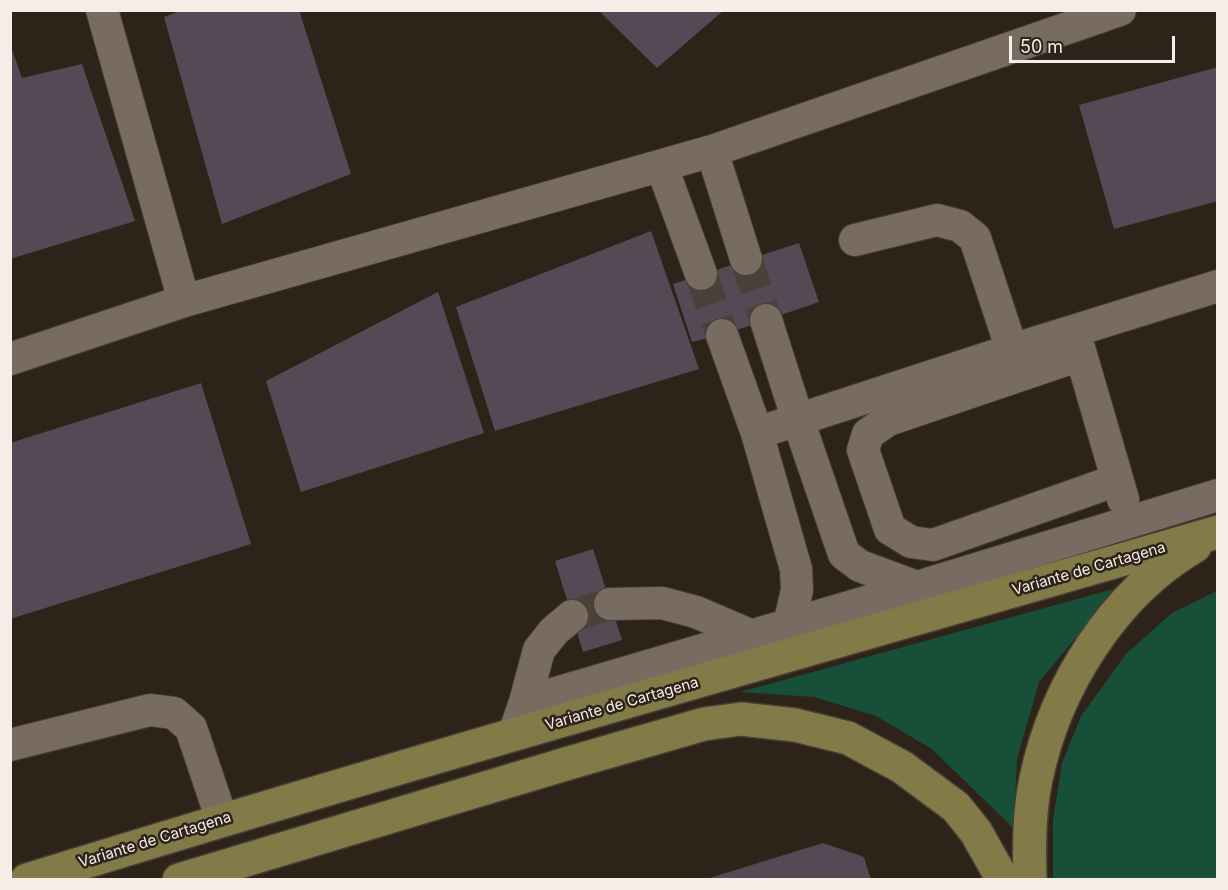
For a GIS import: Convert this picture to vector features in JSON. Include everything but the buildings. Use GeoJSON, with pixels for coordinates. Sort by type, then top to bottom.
{"type":"FeatureCollection","features":[{"type":"Feature","properties":{"kind":"main road","name":"Variante de Cartagena"},"geometry":{"type":"LineString","coordinates":[[27,879],[514,734],[791,640],[954,608],[1218,533]]}},
{"type":"Feature","properties":{"kind":"main road"},"geometry":{"type":"LineString","coordinates":[[1030,879],[1030,814],[1036,779],[1053,722],[1072,679],[1090,649],[1136,594],[1181,556],[1218,533]]}},
{"type":"Feature","properties":{"kind":"main road"},"geometry":{"type":"LineString","coordinates":[[179,879],[704,724],[741,719],[795,725],[848,738],[902,767],[956,807],[976,832],[1003,879]]}},
{"type":"Feature","properties":{"kind":"lane"},"geometry":{"type":"LineString","coordinates":[[102,10],[184,301]]}},
{"type":"Feature","properties":{"kind":"lane"},"geometry":{"type":"LineString","coordinates":[[10,358],[184,301],[662,167],[1112,12]]}},
{"type":"Feature","properties":{"kind":"lane"},"geometry":{"type":"LineString","coordinates":[[711,151],[746,259]]}},
{"type":"Feature","properties":{"kind":"lane"},"geometry":{"type":"LineString","coordinates":[[662,167],[701,274]]}},
{"type":"Feature","properties":{"kind":"lane"},"geometry":{"type":"LineString","coordinates":[[855,240],[936,220],[960,226],[975,238],[1012,350]]}},
{"type":"Feature","properties":{"kind":"lane"},"geometry":{"type":"LineString","coordinates":[[1117,480],[933,545],[911,542],[890,529],[863,450],[868,434],[888,420],[1218,286]]}},
{"type":"Feature","properties":{"kind":"lane"},"geometry":{"type":"LineString","coordinates":[[766,320],[844,554],[860,566],[917,587],[932,601],[954,608]]}},
{"type":"Feature","properties":{"kind":"lane"},"geometry":{"type":"LineString","coordinates":[[722,335],[757,433],[796,569],[797,590],[791,640]]}},
{"type":"Feature","properties":{"kind":"lane"},"geometry":{"type":"LineString","coordinates":[[757,433],[1012,350],[1077,343]]}},
{"type":"Feature","properties":{"kind":"lane"},"geometry":{"type":"LineString","coordinates":[[1077,343],[1130,522]]}},
{"type":"Feature","properties":{"kind":"lane"},"geometry":{"type":"LineString","coordinates":[[610,604],[662,603],[696,612],[752,636],[791,640],[917,587],[1218,495]]}},
{"type":"Feature","properties":{"kind":"lane"},"geometry":{"type":"LineString","coordinates":[[514,734],[539,650],[554,631],[572,616]]}},
{"type":"Feature","properties":{"kind":"lane"},"geometry":{"type":"LineString","coordinates":[[525,702],[752,636]]}},
{"type":"Feature","properties":{"kind":"lane"},"geometry":{"type":"LineString","coordinates":[[10,745],[150,710],[174,713],[191,728],[222,820]]}},
{"type":"Feature","properties":{"kind":"green space"},"geometry":{"type":"Polygon","coordinates":[[[1117,588],[1039,682],[1017,759],[1014,829],[932,749],[876,716],[814,697],[740,692],[1117,588]]]}},
{"type":"Feature","properties":{"kind":"green space"},"geometry":{"type":"Polygon","coordinates":[[[1217,591],[1217,879],[1053,879],[1053,820],[1062,763],[1081,716],[1126,654],[1172,613],[1217,591]]]}},
{"type":"Feature","properties":{"kind":"tunnel"},"geometry":{"type":"LineString","coordinates":[[746,259],[766,320]]}},
{"type":"Feature","properties":{"kind":"tunnel"},"geometry":{"type":"LineString","coordinates":[[701,274],[722,335]]}},
{"type":"Feature","properties":{"kind":"tunnel"},"geometry":{"type":"LineString","coordinates":[[572,616],[610,604]]}}]}
